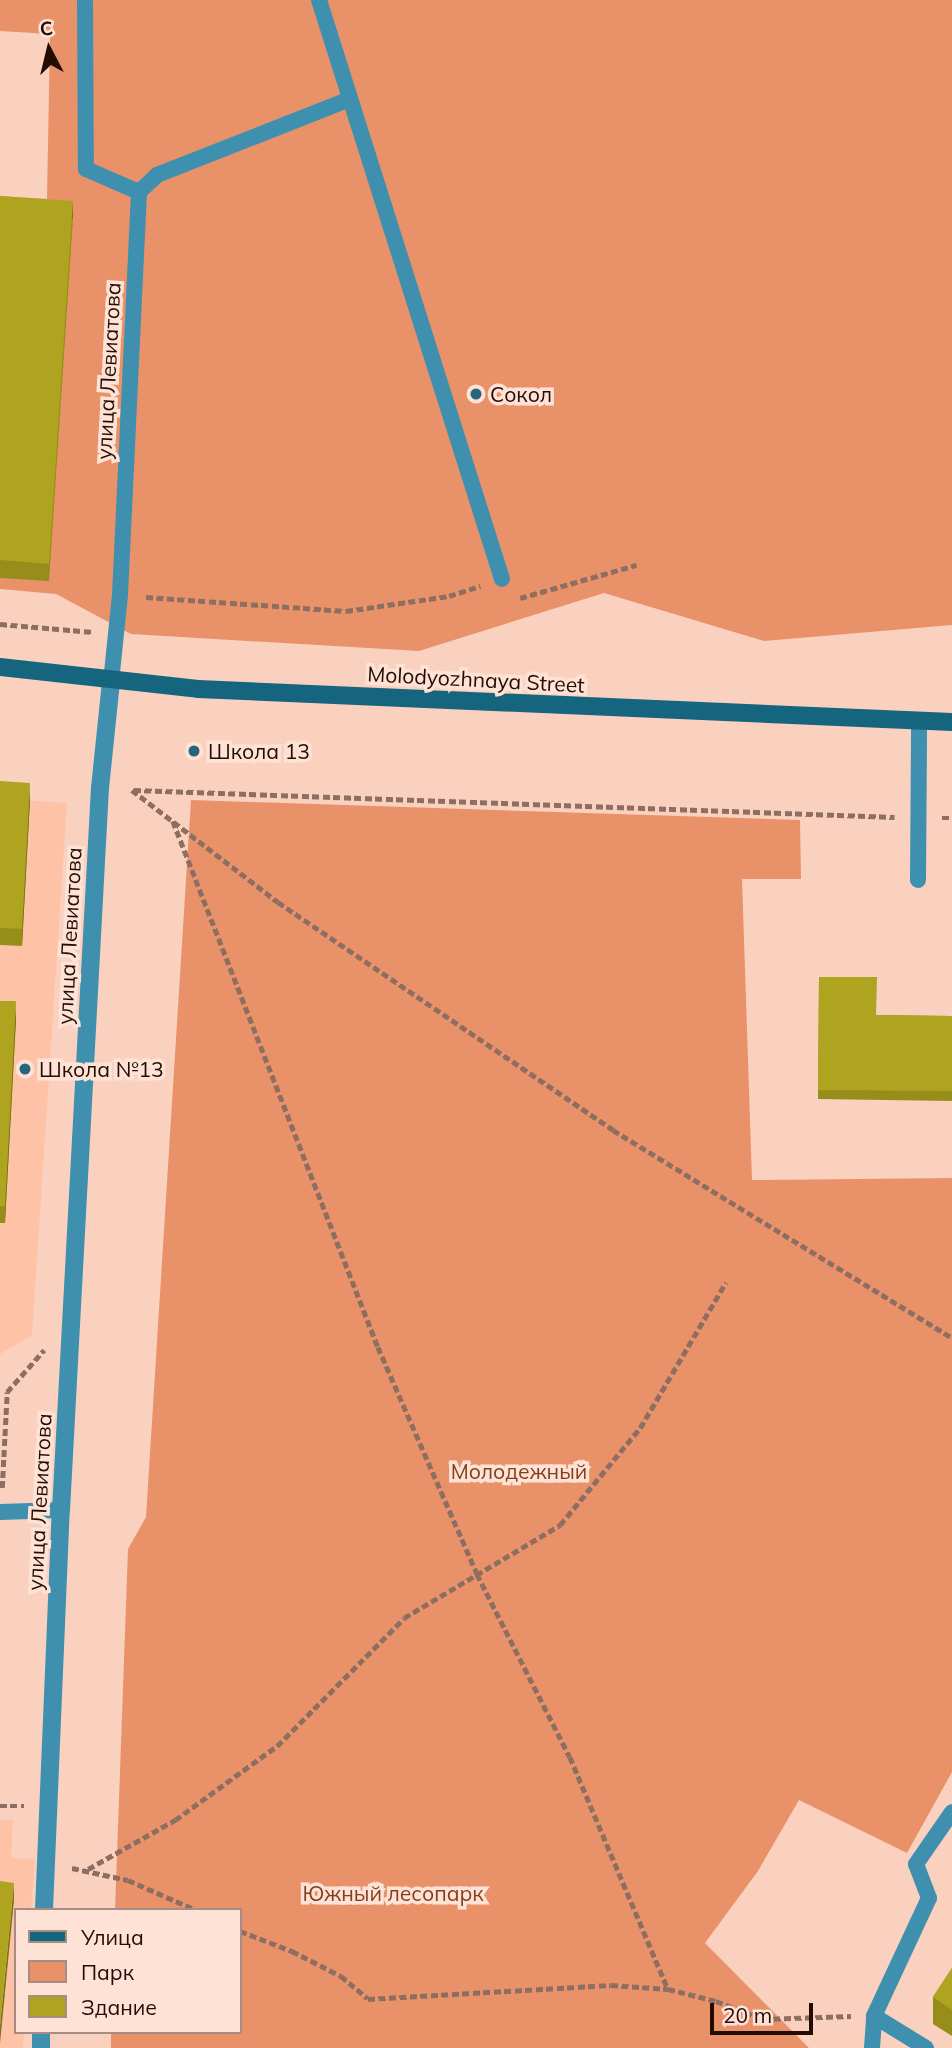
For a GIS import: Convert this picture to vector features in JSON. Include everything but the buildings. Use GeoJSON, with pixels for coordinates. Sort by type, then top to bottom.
{"type":"FeatureCollection","features":[{"type":"Feature","properties":{"kind":"main road","name":"Molodyozhnaya Street"},"geometry":{"type":"LineString","coordinates":[[0,667],[111,682],[198,689],[952,722]]}},
{"type":"Feature","properties":{"kind":"street","name":"улица Левиатова"},"geometry":{"type":"LineString","coordinates":[[44,1908],[61,1510],[99,802],[111,682]]}},
{"type":"Feature","properties":{"kind":"lane"},"geometry":{"type":"LineString","coordinates":[[85,0],[86,169],[139,192],[157,175],[349,99]]}},
{"type":"Feature","properties":{"kind":"lane"},"geometry":{"type":"LineString","coordinates":[[319,0],[502,579]]}},
{"type":"Feature","properties":{"kind":"lane","name":"улица Левиатова"},"geometry":{"type":"LineString","coordinates":[[111,682],[118,635],[139,192]]}},
{"type":"Feature","properties":{"kind":"lane"},"geometry":{"type":"LineString","coordinates":[[918,880],[919,721]]}},
{"type":"Feature","properties":{"kind":"lane"},"geometry":{"type":"LineString","coordinates":[[1,1512],[61,1510]]}},
{"type":"Feature","properties":{"kind":"lane"},"geometry":{"type":"LineString","coordinates":[[872,2048],[874,2016],[929,1898],[916,1864],[952,1812]]}},
{"type":"Feature","properties":{"kind":"lane"},"geometry":{"type":"LineString","coordinates":[[874,2016],[926,2048]]}},
{"type":"Feature","properties":{"kind":"path"},"geometry":{"type":"LineString","coordinates":[[120,595],[346,611],[449,596],[502,579],[510,602],[636,565]]}},
{"type":"Feature","properties":{"kind":"path"},"geometry":{"type":"LineString","coordinates":[[0,624],[118,635]]}},
{"type":"Feature","properties":{"kind":"path"},"geometry":{"type":"LineString","coordinates":[[126,778],[132,790],[278,902],[613,1130],[952,1338]]}},
{"type":"Feature","properties":{"kind":"path"},"geometry":{"type":"LineString","coordinates":[[132,790],[952,818]]}},
{"type":"Feature","properties":{"kind":"path"},"geometry":{"type":"LineString","coordinates":[[173,821],[378,1347],[477,1574],[570,1757],[668,1989]]}},
{"type":"Feature","properties":{"kind":"path"},"geometry":{"type":"LineString","coordinates":[[88,1869],[175,1820],[277,1746],[404,1618],[560,1525],[640,1428],[726,1282]]}},
{"type":"Feature","properties":{"kind":"path"},"geometry":{"type":"LineString","coordinates":[[1,1512],[7,1392],[46,1347]]}},
{"type":"Feature","properties":{"kind":"path"},"geometry":{"type":"LineString","coordinates":[[45,1866],[88,1869],[128,1880],[191,1908]]}},
{"type":"Feature","properties":{"kind":"path"},"geometry":{"type":"LineString","coordinates":[[242,1932],[292,1951],[341,1976],[368,1999],[611,1985],[668,1989],[716,2001],[763,2019],[874,2016]]}},
{"type":"Feature","properties":{"kind":"shaded area","name":"Школа №13"},"geometry":{"type":"Polygon","coordinates":[[[0,799],[67,803],[32,1335],[0,1354],[0,799]]]}},
{"type":"Feature","properties":{"kind":"shaded area"},"geometry":{"type":"Polygon","coordinates":[[[0,1820],[13,1820],[11,1858],[35,1859],[31,1908],[14,1908],[14,2034],[24,2034],[23,2048],[0,2048],[0,1820]]]}},
{"type":"Feature","properties":{"kind":"green space","name":"Сокол"},"geometry":{"type":"Polygon","coordinates":[[[0,0],[952,0],[952,625],[764,641],[604,593],[419,651],[131,634],[56,594],[0,589],[0,196],[47,199],[50,34],[0,31],[0,0]]]}},
{"type":"Feature","properties":{"kind":"green space","name":"Молодежный"},"geometry":{"type":"Polygon","coordinates":[[[191,800],[800,820],[801,879],[742,879],[752,1180],[952,1178],[952,1772],[907,1853],[799,1800],[758,1871],[705,1943],[809,2048],[111,2048],[111,2034],[242,2034],[242,1908],[115,1908],[128,1549],[146,1517],[191,800]]]}},
{"type":"Feature","properties":{"kind":"place","name":"Сокол"},"geometry":{"type":"Point","coordinates":[476,394]}},
{"type":"Feature","properties":{"kind":"place","name":"Школа 13"},"geometry":{"type":"Point","coordinates":[194,751]}},
{"type":"Feature","properties":{"kind":"place","name":"Школа №13"},"geometry":{"type":"Point","coordinates":[25,1069]}},
{"type":"Feature","properties":{"kind":"park label","name":"Южный лесопарк"},"geometry":{"type":"Point","coordinates":[393,1893]}}]}
